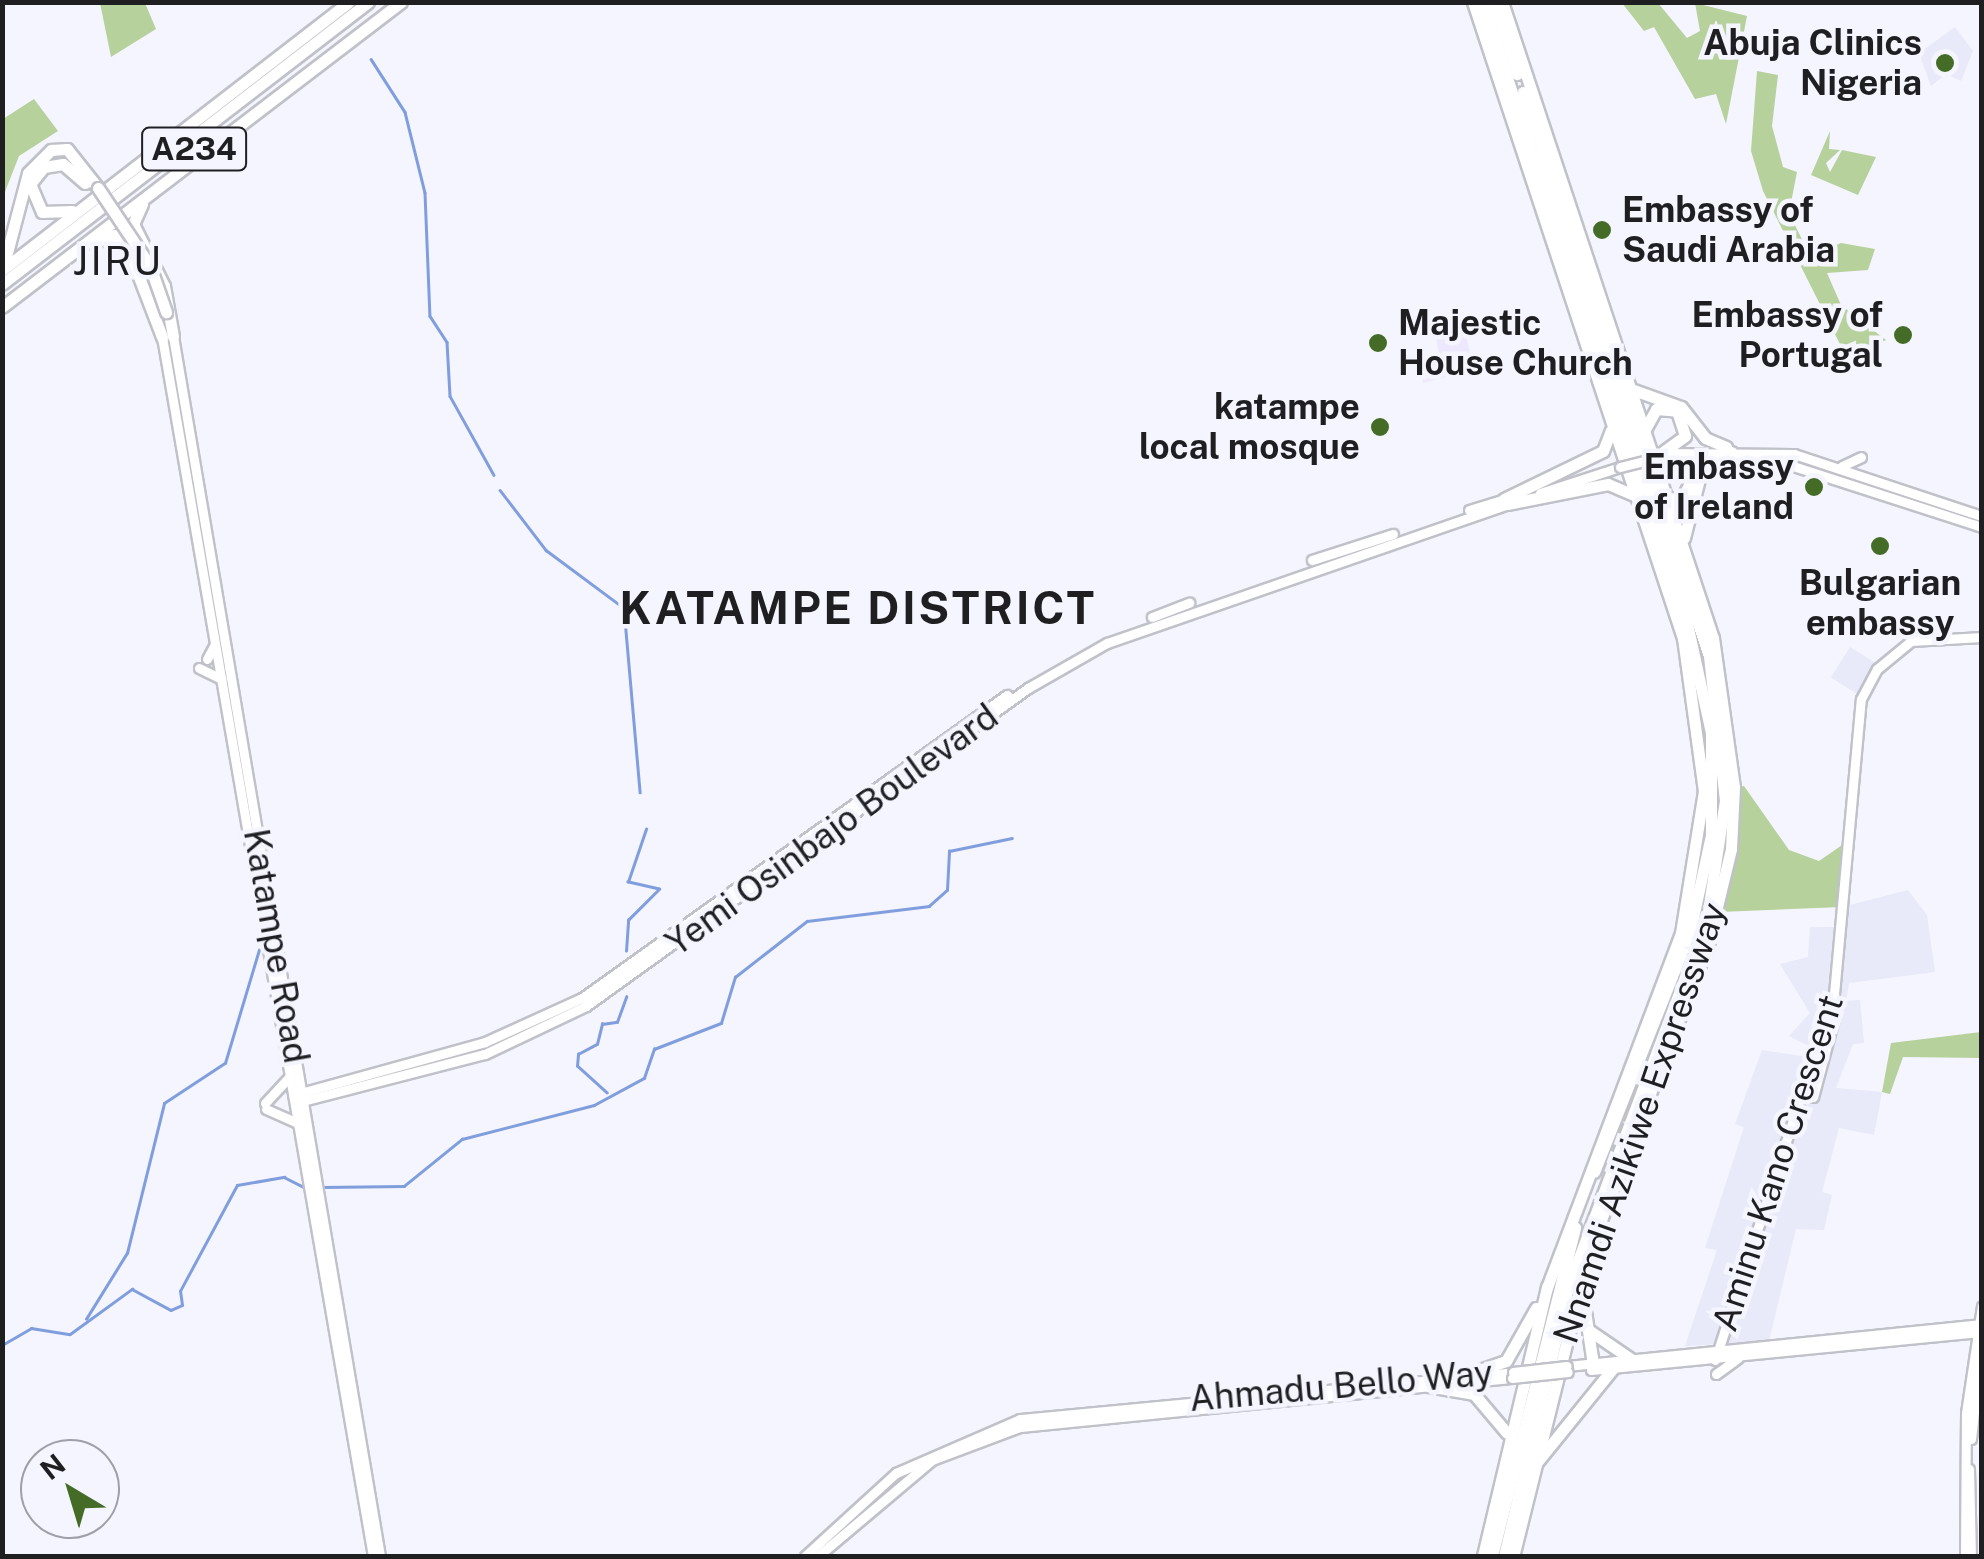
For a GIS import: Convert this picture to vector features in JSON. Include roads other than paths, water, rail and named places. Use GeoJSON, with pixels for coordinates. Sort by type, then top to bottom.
{"type":"FeatureCollection","features":[{"type":"Feature","properties":{"kind":"highway"},"geometry":{"type":"LineString","coordinates":[[2,268],[350,2]]}},
{"type":"Feature","properties":{"kind":"highway","name":"A234"},"geometry":{"type":"LineString","coordinates":[[5,302],[368,2]]}},
{"type":"Feature","properties":{"kind":"highway","name":"A234"},"geometry":{"type":"LineString","coordinates":[[2,284],[295,64],[388,2]]}},
{"type":"Feature","properties":{"kind":"highway"},"geometry":{"type":"LineString","coordinates":[[5,302],[401,2]]}},
{"type":"Feature","properties":{"kind":"highway","name":"Nnamdi Azikiwe Expressway"},"geometry":{"type":"LineString","coordinates":[[1473,2],[1576,326],[1670,602],[1698,701],[1704,791],[1692,888],[1660,989],[1583,1180],[1548,1286],[1508,1437],[1484,1556]]}},
{"type":"Feature","properties":{"kind":"highway","name":"Nnamdi Azikiwe Expressway"},"geometry":{"type":"LineString","coordinates":[[1482,2],[1578,268],[1718,696],[1725,801],[1709,912],[1612,1158],[1564,1301],[1504,1556]]}},
{"type":"Feature","properties":{"kind":"highway","name":"Nnamdi Azikiwe Expressway"},"geometry":{"type":"LineString","coordinates":[[1492,1556],[1534,1364],[1583,1203],[1678,966],[1712,802],[1706,704],[1686,619],[1575,296],[1513,84],[1494,2]]}},
{"type":"Feature","properties":{"kind":"highway","name":"Nnamdi Azikiwe Expressway"},"geometry":{"type":"LineString","coordinates":[[1502,2],[1720,664],[1734,762],[1727,870],[1701,964],[1608,1193],[1580,1278],[1513,1556]]}},
{"type":"Feature","properties":{"kind":"highway"},"geometry":{"type":"LineString","coordinates":[[240,86],[295,64]]}},
{"type":"Feature","properties":{"kind":"highway"},"geometry":{"type":"LineString","coordinates":[[257,110],[295,64]]}},
{"type":"Feature","properties":{"kind":"highway"},"geometry":{"type":"LineString","coordinates":[[60,146],[93,195]]}},
{"type":"Feature","properties":{"kind":"highway"},"geometry":{"type":"LineString","coordinates":[[60,146],[71,167],[150,266],[168,336]]}},
{"type":"Feature","properties":{"kind":"highway"},"geometry":{"type":"LineString","coordinates":[[2,268],[28,173],[60,146]]}},
{"type":"Feature","properties":{"kind":"highway"},"geometry":{"type":"LineString","coordinates":[[71,167],[37,172],[32,200],[56,216],[93,195]]}},
{"type":"Feature","properties":{"kind":"highway"},"geometry":{"type":"LineString","coordinates":[[157,186],[132,220],[164,286],[168,336]]}},
{"type":"Feature","properties":{"kind":"highway"},"geometry":{"type":"LineString","coordinates":[[57,264],[106,236],[121,239],[168,336]]}},
{"type":"Feature","properties":{"kind":"highway"},"geometry":{"type":"LineString","coordinates":[[1578,268],[1596,291]]}},
{"type":"Feature","properties":{"kind":"highway"},"geometry":{"type":"LineString","coordinates":[[1575,296],[1576,326]]}},
{"type":"Feature","properties":{"kind":"highway"},"geometry":{"type":"LineString","coordinates":[[1628,388],[1681,407],[1705,438],[1729,450]]}},
{"type":"Feature","properties":{"kind":"highway"},"geometry":{"type":"LineString","coordinates":[[1644,436],[1650,414],[1677,410],[1685,436],[1662,454],[1692,479],[1681,500],[1665,497]]}},
{"type":"Feature","properties":{"kind":"highway"},"geometry":{"type":"LineString","coordinates":[[1506,502],[1603,451],[1611,426]]}},
{"type":"Feature","properties":{"kind":"highway"},"geometry":{"type":"LineString","coordinates":[[1686,557],[1694,486],[1710,462],[1729,450]]}},
{"type":"Feature","properties":{"kind":"highway"},"geometry":{"type":"LineString","coordinates":[[1506,502],[1608,484],[1634,495]]}},
{"type":"Feature","properties":{"kind":"highway"},"geometry":{"type":"LineString","coordinates":[[1670,602],[1686,619]]}},
{"type":"Feature","properties":{"kind":"highway"},"geometry":{"type":"LineString","coordinates":[[1718,696],[1720,664]]}},
{"type":"Feature","properties":{"kind":"highway"},"geometry":{"type":"LineString","coordinates":[[1660,989],[1678,966]]}},
{"type":"Feature","properties":{"kind":"highway"},"geometry":{"type":"LineString","coordinates":[[1608,1193],[1612,1158]]}},
{"type":"Feature","properties":{"kind":"highway"},"geometry":{"type":"LineString","coordinates":[[1583,1180],[1583,1203]]}},
{"type":"Feature","properties":{"kind":"highway"},"geometry":{"type":"LineString","coordinates":[[1532,1470],[1593,1372],[1580,1278]]}},
{"type":"Feature","properties":{"kind":"highway"},"geometry":{"type":"LineString","coordinates":[[1468,1374],[1509,1371],[1548,1286]]}},
{"type":"Feature","properties":{"kind":"highway"},"geometry":{"type":"LineString","coordinates":[[1589,1329],[1631,1359]]}},
{"type":"Feature","properties":{"kind":"highway"},"geometry":{"type":"LineString","coordinates":[[1593,1372],[1613,1368]]}},
{"type":"Feature","properties":{"kind":"highway"},"geometry":{"type":"LineString","coordinates":[[1428,1386],[1486,1402],[1508,1437]]}},
{"type":"Feature","properties":{"kind":"highway"},"geometry":{"type":"LineString","coordinates":[[1514,1506],[1516,1539]]}},
{"type":"Feature","properties":{"kind":"main road","name":"Katampe Road"},"geometry":{"type":"LineString","coordinates":[[168,336],[293,1072]]}},
{"type":"Feature","properties":{"kind":"main road","name":"Yemi Osinbajo Boulevard"},"geometry":{"type":"LineString","coordinates":[[298,1098],[315,1100],[428,1066],[534,1022],[609,981],[1082,649],[1368,545],[1619,464],[1662,454],[1729,450]]}},
{"type":"Feature","properties":{"kind":"main road"},"geometry":{"type":"LineString","coordinates":[[1729,450],[1840,466],[1982,516]]}},
{"type":"Feature","properties":{"kind":"main road"},"geometry":{"type":"LineString","coordinates":[[1729,450],[1824,470],[1982,527]]}},
{"type":"Feature","properties":{"kind":"main road","name":"Katampe Road"},"geometry":{"type":"LineString","coordinates":[[189,460],[222,679],[376,1556]]}},
{"type":"Feature","properties":{"kind":"main road"},"geometry":{"type":"LineString","coordinates":[[1840,466],[1863,460],[1876,479]]}},
{"type":"Feature","properties":{"kind":"main road"},"geometry":{"type":"LineString","coordinates":[[1850,906],[1856,720],[1874,674],[1918,638],[1982,639]]}},
{"type":"Feature","properties":{"kind":"main road"},"geometry":{"type":"LineString","coordinates":[[207,659],[216,642]]}},
{"type":"Feature","properties":{"kind":"main road"},"geometry":{"type":"LineString","coordinates":[[199,668],[222,679]]}},
{"type":"Feature","properties":{"kind":"main road","name":"Aminu Kano Crescent"},"geometry":{"type":"LineString","coordinates":[[1719,1353],[1730,1333],[1820,1074],[1850,906]]}},
{"type":"Feature","properties":{"kind":"main road","name":"Aminu Kano Crescent"},"geometry":{"type":"LineString","coordinates":[[1719,1353],[1803,1109],[1850,906]]}},
{"type":"Feature","properties":{"kind":"main road","name":"Yemi Osinbajo Boulevard"},"geometry":{"type":"LineString","coordinates":[[298,1098],[326,1088],[428,1066]]}},
{"type":"Feature","properties":{"kind":"main road"},"geometry":{"type":"LineString","coordinates":[[315,1100],[302,1120],[266,1106],[283,1094],[293,1072],[326,1088]]}},
{"type":"Feature","properties":{"kind":"main road"},"geometry":{"type":"LineString","coordinates":[[1968,1556],[1978,1345],[1974,1329],[1981,1308]]}},
{"type":"Feature","properties":{"kind":"main road","name":"Ahmadu Bello Way"},"geometry":{"type":"LineString","coordinates":[[818,1556],[902,1480],[1004,1432],[1428,1386],[1509,1371],[1593,1372],[1631,1359],[1740,1354],[1974,1329]]}},
{"type":"Feature","properties":{"kind":"main road"},"geometry":{"type":"LineString","coordinates":[[1694,1362],[1713,1374],[1740,1354],[1730,1333]]}},
{"type":"Feature","properties":{"kind":"main road","name":"Ahmadu Bello Way"},"geometry":{"type":"LineString","coordinates":[[1613,1368],[1694,1362],[1719,1353]]}},
{"type":"Feature","properties":{"kind":"main road","name":"Ahmadu Bello Way"},"geometry":{"type":"LineString","coordinates":[[805,1556],[896,1472],[1020,1419],[1468,1374]]}},
{"type":"Feature","properties":{"kind":"waterway"},"geometry":{"type":"LineString","coordinates":[[371,59],[405,112],[425,193],[430,316],[447,342],[450,396],[494,475]]}},
{"type":"Feature","properties":{"kind":"waterway"},"geometry":{"type":"LineString","coordinates":[[500,490],[546,550],[624,608],[640,792]]}},
{"type":"Feature","properties":{"kind":"waterway"},"geometry":{"type":"LineString","coordinates":[[626,951],[628,920],[659,889],[628,882],[646,829]]}},
{"type":"Feature","properties":{"kind":"waterway"},"geometry":{"type":"LineString","coordinates":[[322,1187],[404,1186],[462,1139],[594,1105],[644,1078],[654,1049],[721,1023],[735,977],[807,921],[929,906],[947,890],[949,851],[1012,838]]}},
{"type":"Feature","properties":{"kind":"waterway"},"geometry":{"type":"LineString","coordinates":[[86,1319],[127,1253],[164,1103],[225,1063],[259,950]]}},
{"type":"Feature","properties":{"kind":"waterway"},"geometry":{"type":"LineString","coordinates":[[607,1093],[577,1066],[578,1054],[597,1044],[602,1024],[617,1022],[626,997]]}},
{"type":"Feature","properties":{"kind":"waterway"},"geometry":{"type":"LineString","coordinates":[[2,1345],[31,1328],[70,1334],[132,1289],[171,1310],[182,1305],[180,1291],[237,1185],[284,1177],[304,1187]]}},
{"type":"Feature","properties":{"kind":"place","name":"Abuja Clinics Nigeria"},"geometry":{"type":"Point","coordinates":[1945,63]}},
{"type":"Feature","properties":{"kind":"place","name":"Embassy of Saudi Arabia"},"geometry":{"type":"Point","coordinates":[1602,230]}},
{"type":"Feature","properties":{"kind":"place","name":"Embassy of Portugal"},"geometry":{"type":"Point","coordinates":[1903,335]}},
{"type":"Feature","properties":{"kind":"place","name":"Majestic House Church"},"geometry":{"type":"Point","coordinates":[1378,343]}},
{"type":"Feature","properties":{"kind":"place","name":"katampe local mosque"},"geometry":{"type":"Point","coordinates":[1380,427]}},
{"type":"Feature","properties":{"kind":"place","name":"Embassy of Ireland"},"geometry":{"type":"Point","coordinates":[1814,487]}},
{"type":"Feature","properties":{"kind":"place","name":"Bulgarian embassy"},"geometry":{"type":"Point","coordinates":[1880,546]}},
{"type":"Feature","properties":{"kind":"district","name":"JIRU"},"geometry":{"type":"Point","coordinates":[118,261]}},
{"type":"Feature","properties":{"kind":"district","name":"KATAMPE DISTRICT"},"geometry":{"type":"Point","coordinates":[858,608]}}]}
